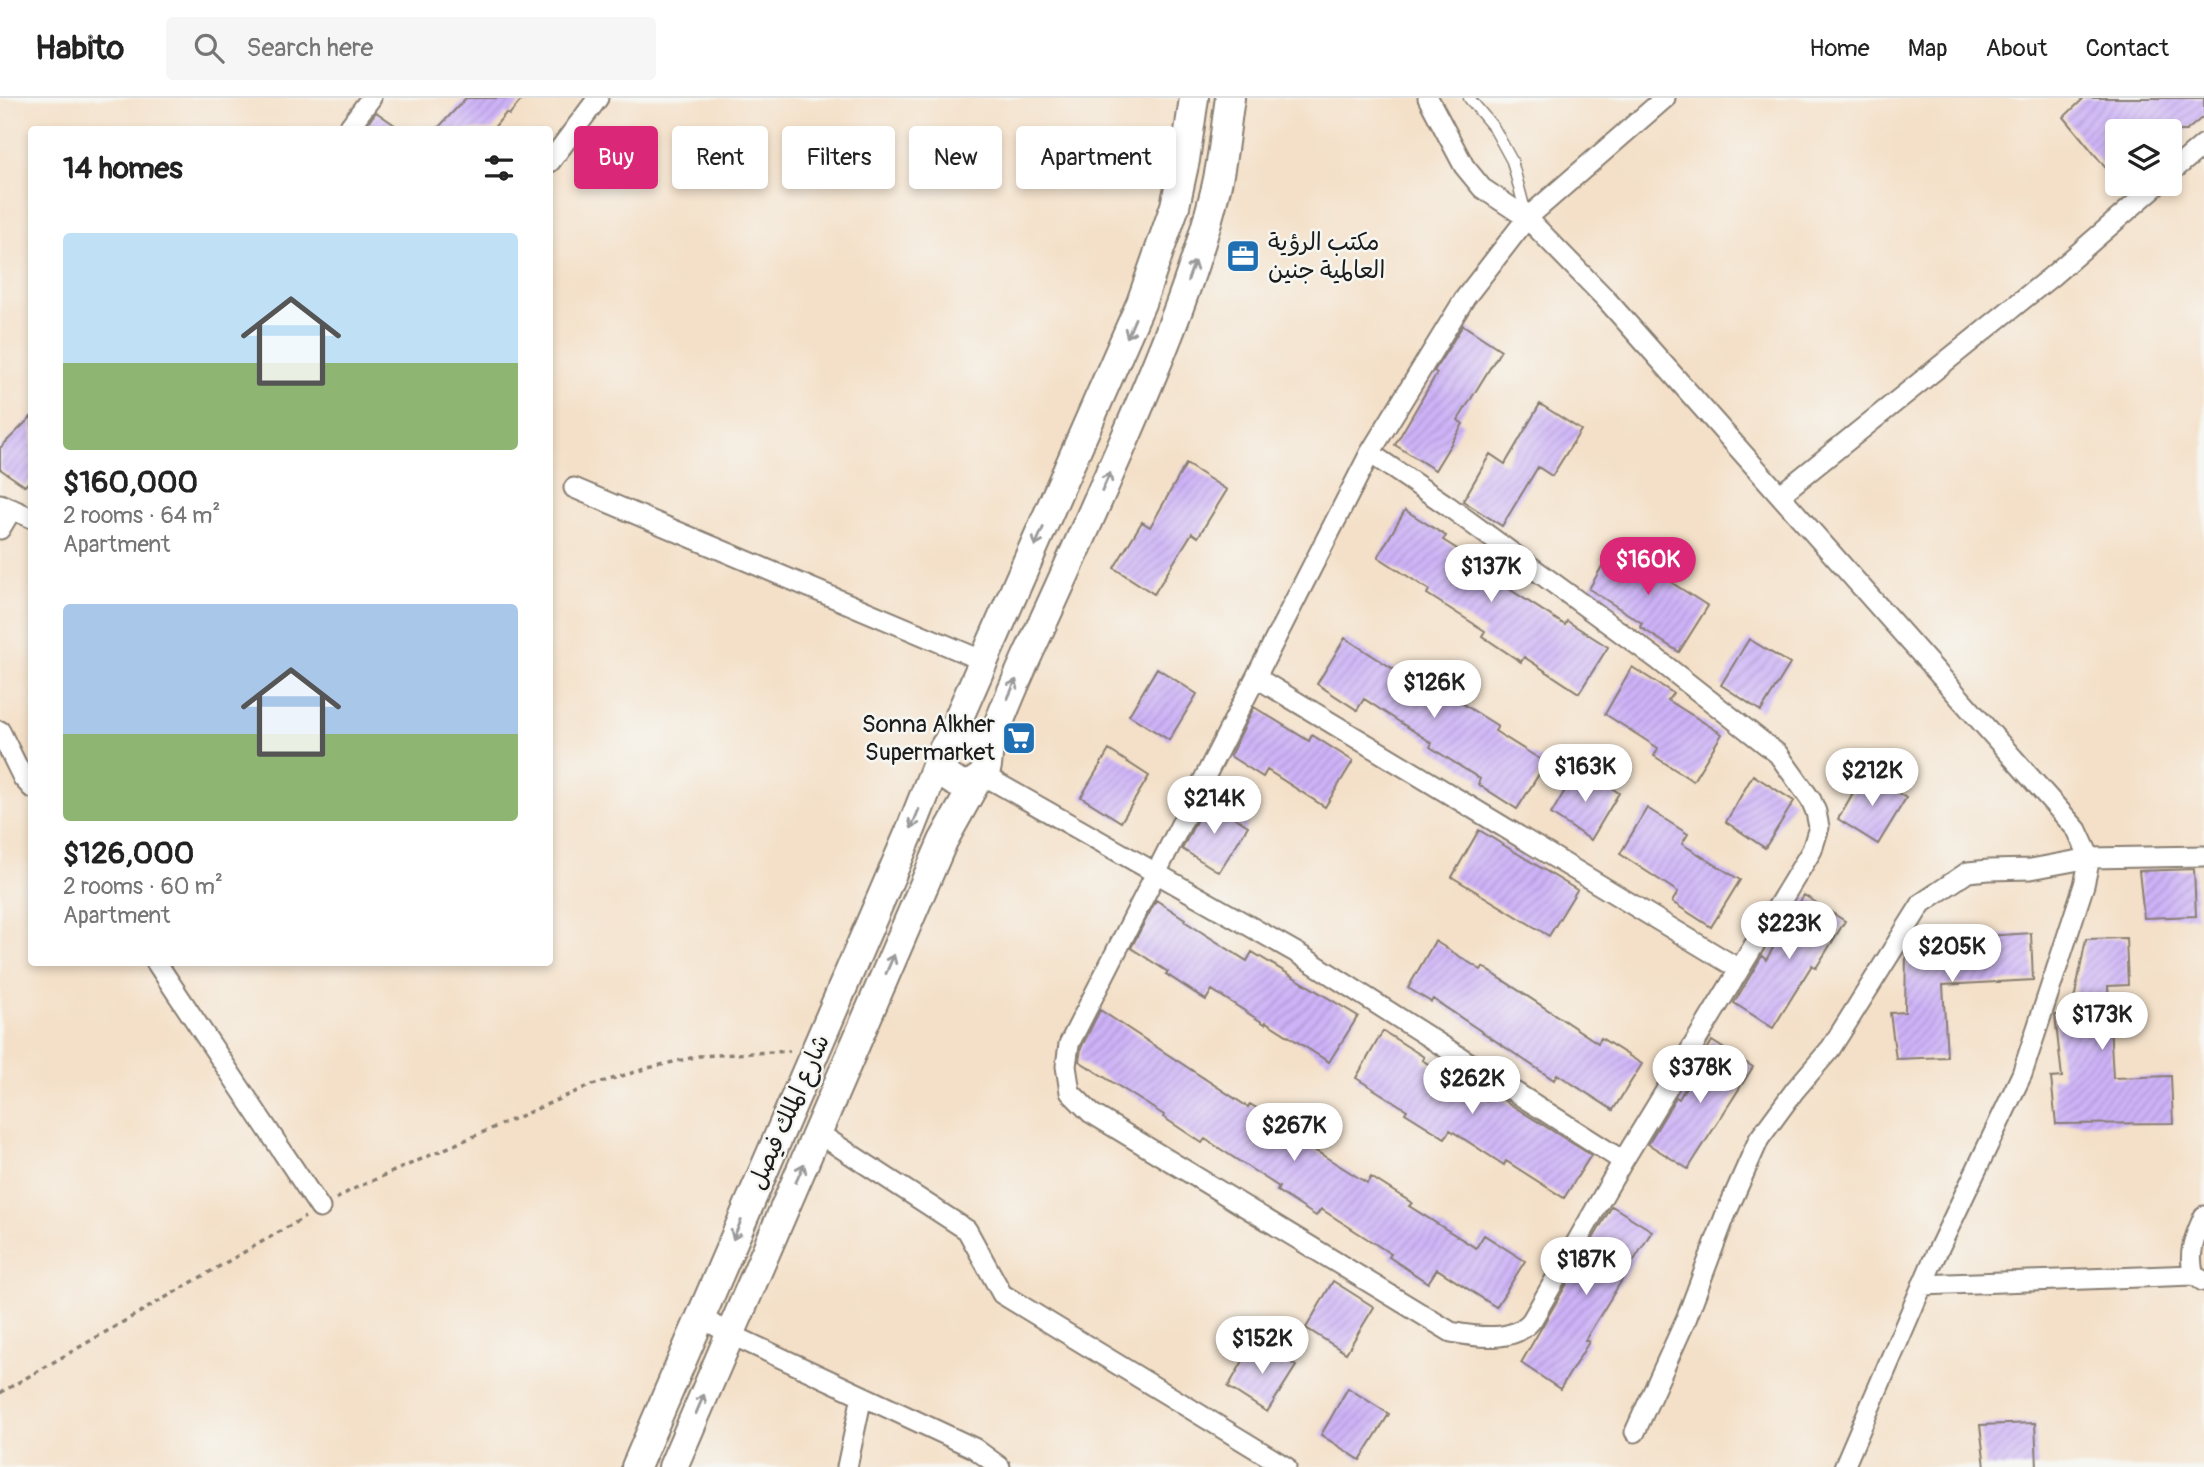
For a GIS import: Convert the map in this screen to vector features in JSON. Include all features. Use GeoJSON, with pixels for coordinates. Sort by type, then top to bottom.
{"type":"FeatureCollection","features":[{"type":"Feature","properties":{"kind":"main road","name":"شارع الملك فيصل"},"geometry":{"type":"LineString","coordinates":[[636,1467],[944,749],[1117,361],[1155,268],[1175,206],[1194,98]]}},
{"type":"Feature","properties":{"kind":"main road","name":"شارع الملك فيصل"},"geometry":{"type":"LineString","coordinates":[[673,1467],[943,841],[982,769],[1008,698],[1160,359],[1207,222],[1216,188],[1230,98]]}},
{"type":"Feature","properties":{"kind":"main road"},"geometry":{"type":"LineString","coordinates":[[971,737],[984,746],[982,769],[962,784],[948,778],[943,772],[944,749],[955,738],[971,737]]}},
{"type":"Feature","properties":{"kind":"street"},"geometry":{"type":"LineString","coordinates":[[350,126],[371,98]]}},
{"type":"Feature","properties":{"kind":"street"},"geometry":{"type":"LineString","coordinates":[[553,158],[598,98]]}},
{"type":"Feature","properties":{"kind":"street"},"geometry":{"type":"LineString","coordinates":[[1428,98],[1464,166],[1482,188],[1527,218],[1605,298],[2077,830],[2090,858],[2084,885],[2022,1074],[1922,1285],[1844,1467]]}},
{"type":"Feature","properties":{"kind":"street"},"geometry":{"type":"LineString","coordinates":[[1370,453],[1448,506],[1657,659],[1785,760],[1813,804],[1818,819],[1818,835],[1812,850],[1623,1161],[1529,1324],[1515,1333],[1475,1337],[1451,1332],[1091,1113],[1070,1092],[1066,1066],[1069,1044],[1370,453],[1465,298],[1527,218],[1664,98]]}},
{"type":"Feature","properties":{"kind":"street"},"geometry":{"type":"LineString","coordinates":[[2182,163],[2204,144]]}},
{"type":"Feature","properties":{"kind":"street"},"geometry":{"type":"LineString","coordinates":[[1781,494],[2052,276],[2144,196]]}},
{"type":"Feature","properties":{"kind":"street"},"geometry":{"type":"LineString","coordinates":[[574,488],[985,661]]}},
{"type":"Feature","properties":{"kind":"street"},"geometry":{"type":"LineString","coordinates":[[0,529],[6,506],[28,516]]}},
{"type":"Feature","properties":{"kind":"street"},"geometry":{"type":"LineString","coordinates":[[1257,678],[1739,969]]}},
{"type":"Feature","properties":{"kind":"street"},"geometry":{"type":"LineString","coordinates":[[0,731],[28,784]]}},
{"type":"Feature","properties":{"kind":"street"},"geometry":{"type":"LineString","coordinates":[[982,769],[1297,953],[1623,1161]]}},
{"type":"Feature","properties":{"kind":"street"},"geometry":{"type":"LineString","coordinates":[[1635,1432],[1687,1318],[1725,1216],[1759,1139],[1830,1048],[1922,904],[1968,872],[2032,869],[2090,858],[2204,856]]}},
{"type":"Feature","properties":{"kind":"street"},"geometry":{"type":"LineString","coordinates":[[159,966],[320,1208]]}},
{"type":"Feature","properties":{"kind":"street"},"geometry":{"type":"LineString","coordinates":[[818,1133],[967,1230],[1002,1294],[1286,1467]]}},
{"type":"Feature","properties":{"kind":"street"},"geometry":{"type":"LineString","coordinates":[[1922,1285],[2199,1278],[2190,1263],[2191,1248],[2204,1216]]}},
{"type":"Feature","properties":{"kind":"street"},"geometry":{"type":"LineString","coordinates":[[700,1317],[730,1334],[974,1448],[1000,1467]]}},
{"type":"Feature","properties":{"kind":"street"},"geometry":{"type":"LineString","coordinates":[[847,1467],[862,1396]]}},
{"type":"Feature","properties":{"kind":"lane"},"geometry":{"type":"LineString","coordinates":[[1469,98],[1494,128],[1512,161],[1527,218]]}},
{"type":"Feature","properties":{"kind":"path"},"geometry":{"type":"LineString","coordinates":[[0,1393],[351,1190],[589,1086],[699,1056],[817,1049]]}},
{"type":"Feature","properties":{"kind":"building"},"geometry":{"type":"Polygon","coordinates":[[[466,98],[523,98],[495,126],[440,126],[466,98]]]}},
{"type":"Feature","properties":{"kind":"building"},"geometry":{"type":"Polygon","coordinates":[[[2084,98],[2204,98],[2204,116],[2186,131],[2182,131],[2182,119],[2105,119],[2105,167],[2064,117],[2084,98]]]}},
{"type":"Feature","properties":{"kind":"building"},"geometry":{"type":"Polygon","coordinates":[[[376,112],[396,126],[366,126],[376,112]]]}},
{"type":"Feature","properties":{"kind":"building"},"geometry":{"type":"Polygon","coordinates":[[[1463,325],[1501,350],[1458,420],[1463,424],[1435,470],[1395,445],[1437,373],[1434,371],[1463,325]]]}},
{"type":"Feature","properties":{"kind":"building"},"geometry":{"type":"Polygon","coordinates":[[[1540,404],[1581,430],[1552,476],[1538,467],[1502,526],[1463,501],[1490,454],[1505,464],[1540,404]]]}},
{"type":"Feature","properties":{"kind":"building"},"geometry":{"type":"Polygon","coordinates":[[[28,420],[28,483],[25,486],[0,469],[0,448],[28,420]]]}},
{"type":"Feature","properties":{"kind":"building"},"geometry":{"type":"Polygon","coordinates":[[[1186,464],[1227,490],[1198,537],[1192,533],[1154,594],[1114,568],[1142,522],[1150,527],[1186,464]]]}},
{"type":"Feature","properties":{"kind":"building"},"geometry":{"type":"Polygon","coordinates":[[[1405,510],[1446,536],[1443,540],[1495,573],[1492,578],[1565,625],[1567,621],[1608,647],[1579,693],[1524,657],[1521,662],[1482,636],[1485,631],[1427,594],[1429,590],[1378,557],[1405,510]]]}},
{"type":"Feature","properties":{"kind":"building"},"geometry":{"type":"Polygon","coordinates":[[[1616,542],[1657,568],[1655,572],[1708,606],[1679,652],[1640,627],[1642,623],[1589,589],[1616,542]]]}},
{"type":"Feature","properties":{"kind":"building"},"geometry":{"type":"Polygon","coordinates":[[[1345,638],[1403,675],[1409,664],[1450,690],[1447,694],[1498,726],[1495,731],[1546,763],[1517,809],[1478,784],[1480,779],[1430,747],[1432,743],[1364,699],[1357,710],[1317,684],[1345,638]]]}},
{"type":"Feature","properties":{"kind":"building"},"geometry":{"type":"Polygon","coordinates":[[[1749,639],[1790,664],[1761,711],[1721,685],[1749,639]]]}},
{"type":"Feature","properties":{"kind":"building"},"geometry":{"type":"Polygon","coordinates":[[[1632,667],[1673,693],[1668,700],[1722,734],[1693,781],[1654,756],[1658,748],[1605,714],[1632,667]]]}},
{"type":"Feature","properties":{"kind":"building"},"geometry":{"type":"Polygon","coordinates":[[[1157,668],[1197,694],[1169,740],[1129,715],[1157,668]]]}},
{"type":"Feature","properties":{"kind":"building"},"geometry":{"type":"Polygon","coordinates":[[[1254,707],[1309,741],[1312,735],[1353,761],[1325,807],[1267,770],[1263,777],[1230,756],[1254,707]]]}},
{"type":"Feature","properties":{"kind":"building"},"geometry":{"type":"Polygon","coordinates":[[[1109,750],[1149,776],[1121,822],[1081,797],[1109,750]]]}},
{"type":"Feature","properties":{"kind":"building"},"geometry":{"type":"Polygon","coordinates":[[[1579,767],[1619,793],[1591,840],[1551,814],[1579,767]]]}},
{"type":"Feature","properties":{"kind":"building"},"geometry":{"type":"Polygon","coordinates":[[[1865,772],[1906,798],[1878,844],[1838,819],[1865,772]]]}},
{"type":"Feature","properties":{"kind":"building"},"geometry":{"type":"Polygon","coordinates":[[[1753,775],[1794,801],[1765,848],[1726,822],[1753,775]]]}},
{"type":"Feature","properties":{"kind":"building"},"geometry":{"type":"Polygon","coordinates":[[[1207,800],[1248,826],[1219,872],[1182,849],[1207,800]]]}},
{"type":"Feature","properties":{"kind":"building"},"geometry":{"type":"Polygon","coordinates":[[[1647,808],[1688,834],[1682,844],[1740,880],[1711,927],[1672,902],[1678,892],[1620,854],[1647,808]]]}},
{"type":"Feature","properties":{"kind":"building"},"geometry":{"type":"Polygon","coordinates":[[[1479,830],[1577,890],[1549,936],[1452,877],[1479,830]]]}},
{"type":"Feature","properties":{"kind":"building"},"geometry":{"type":"Polygon","coordinates":[[[2194,869],[2196,916],[2144,918],[2139,871],[2194,869]]]}},
{"type":"Feature","properties":{"kind":"building"},"geometry":{"type":"Polygon","coordinates":[[[1804,895],[1845,921],[1816,968],[1812,965],[1773,1028],[1734,1003],[1762,956],[1766,960],[1804,895]]]}},
{"type":"Feature","properties":{"kind":"building"},"geometry":{"type":"Polygon","coordinates":[[[1156,900],[1247,961],[1252,952],[1358,1016],[1329,1062],[1212,990],[1206,1000],[1131,948],[1156,900]]]}},
{"type":"Feature","properties":{"kind":"building"},"geometry":{"type":"Polygon","coordinates":[[[2031,933],[2033,980],[1943,985],[1947,1057],[1896,1059],[1890,1013],[1905,1012],[1906,952],[1913,941],[2031,933]]]}},
{"type":"Feature","properties":{"kind":"building"},"geometry":{"type":"Polygon","coordinates":[[[2126,938],[2128,985],[2108,986],[2113,1078],[2171,1076],[2173,1123],[2056,1124],[2051,1078],[2062,1077],[2055,1015],[2071,1015],[2086,939],[2126,938]]]}},
{"type":"Feature","properties":{"kind":"building"},"geometry":{"type":"Polygon","coordinates":[[[1435,941],[1481,970],[1483,967],[1598,1043],[1601,1038],[1642,1064],[1613,1110],[1557,1074],[1554,1080],[1433,999],[1431,1002],[1408,988],[1435,941]]]}},
{"type":"Feature","properties":{"kind":"building"},"geometry":{"type":"Polygon","coordinates":[[[1100,1010],[1248,1107],[1250,1104],[1291,1129],[1289,1134],[1367,1183],[1371,1177],[1412,1203],[1409,1206],[1476,1248],[1484,1235],[1525,1261],[1496,1307],[1437,1269],[1428,1283],[1389,1257],[1391,1254],[1321,1209],[1316,1216],[1277,1191],[1279,1187],[1205,1139],[1202,1143],[1163,1117],[1164,1115],[1079,1061],[1081,1048],[1100,1010]]]}},
{"type":"Feature","properties":{"kind":"building"},"geometry":{"type":"Polygon","coordinates":[[[1383,1031],[1424,1057],[1422,1060],[1487,1101],[1492,1093],[1591,1155],[1564,1198],[1506,1161],[1504,1165],[1450,1130],[1445,1138],[1356,1078],[1383,1031]]]}},
{"type":"Feature","properties":{"kind":"building"},"geometry":{"type":"Polygon","coordinates":[[[1712,1041],[1753,1067],[1688,1169],[1648,1144],[1676,1097],[1679,1099],[1712,1041]]]}},
{"type":"Feature","properties":{"kind":"building"},"geometry":{"type":"Polygon","coordinates":[[[1612,1206],[1652,1231],[1585,1340],[1589,1342],[1560,1389],[1521,1363],[1612,1206]]]}},
{"type":"Feature","properties":{"kind":"building"},"geometry":{"type":"Polygon","coordinates":[[[1333,1281],[1374,1307],[1346,1353],[1306,1328],[1333,1281]]]}},
{"type":"Feature","properties":{"kind":"building"},"geometry":{"type":"Polygon","coordinates":[[[1255,1340],[1296,1366],[1267,1412],[1228,1387],[1255,1340]]]}},
{"type":"Feature","properties":{"kind":"building"},"geometry":{"type":"Polygon","coordinates":[[[1348,1388],[1389,1414],[1360,1460],[1321,1435],[1348,1388]]]}},
{"type":"Feature","properties":{"kind":"building"},"geometry":{"type":"Polygon","coordinates":[[[2035,1423],[2037,1467],[1985,1467],[1980,1425],[2035,1423]]]}},
{"type":"Feature","properties":{"kind":"place","name":"مكتب الرؤية العالمية جنين"},"geometry":{"type":"Point","coordinates":[1243,256]}},
{"type":"Feature","properties":{"kind":"place","name":"Sonna Alkher Supermarket"},"geometry":{"type":"Point","coordinates":[1019,738]}}]}
